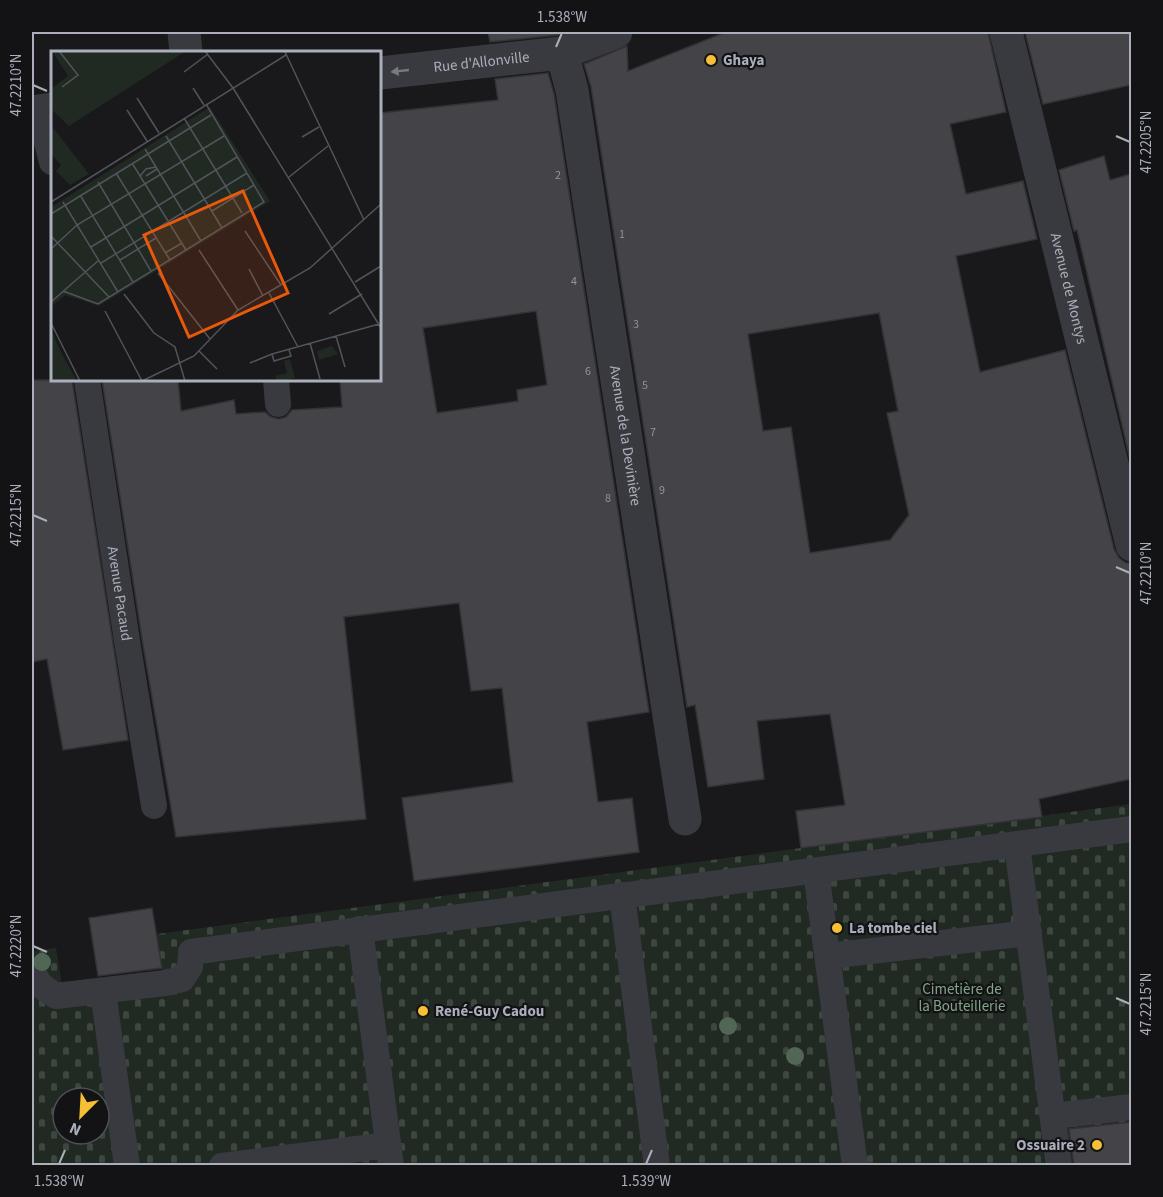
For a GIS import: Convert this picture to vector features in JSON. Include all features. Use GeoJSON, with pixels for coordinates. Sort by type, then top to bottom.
{"type":"FeatureCollection","features":[{"type":"Feature","properties":{"kind":"street"},"geometry":{"type":"LineString","coordinates":[[184,32],[186,51]]}},
{"type":"Feature","properties":{"kind":"street","name":"Rue d'Allonville"},"geometry":{"type":"LineString","coordinates":[[381,73],[562,53],[616,32]]}},
{"type":"Feature","properties":{"kind":"street","name":"Avenue de Montys"},"geometry":{"type":"LineString","coordinates":[[1006,32],[1131,545]]}},
{"type":"Feature","properties":{"kind":"street","name":"Avenue de la Devinière"},"geometry":{"type":"LineString","coordinates":[[562,53],[572,90],[685,819]]}},
{"type":"Feature","properties":{"kind":"lane"},"geometry":{"type":"LineString","coordinates":[[41,110],[51,157]]}},
{"type":"Feature","properties":{"kind":"lane","name":"Avenue Pacaud"},"geometry":{"type":"LineString","coordinates":[[87,381],[154,806]]}},
{"type":"Feature","properties":{"kind":"lane"},"geometry":{"type":"LineString","coordinates":[[32,974],[40,985],[56,996],[102,991],[182,980],[190,967],[191,952],[1131,829]]}},
{"type":"Feature","properties":{"kind":"lane"},"geometry":{"type":"LineString","coordinates":[[1017,845],[1059,1166]]}},
{"type":"Feature","properties":{"kind":"lane"},"geometry":{"type":"LineString","coordinates":[[816,871],[855,1166]]}},
{"type":"Feature","properties":{"kind":"lane"},"geometry":{"type":"LineString","coordinates":[[622,896],[657,1166]]}},
{"type":"Feature","properties":{"kind":"lane"},"geometry":{"type":"LineString","coordinates":[[222,1166],[390,1155],[360,929]]}},
{"type":"Feature","properties":{"kind":"lane"},"geometry":{"type":"LineString","coordinates":[[828,956],[1029,933]]}},
{"type":"Feature","properties":{"kind":"lane"},"geometry":{"type":"LineString","coordinates":[[102,991],[127,1166]]}},
{"type":"Feature","properties":{"kind":"lane"},"geometry":{"type":"LineString","coordinates":[[1053,1116],[1131,1107]]}},
{"type":"Feature","properties":{"kind":"green space","name":"Cimetière de la Bouteillerie"},"geometry":{"type":"Polygon","coordinates":[[[1131,804],[1131,1165],[32,1165],[32,951],[56,948],[63,991],[163,978],[157,934],[1131,804]]]}},
{"type":"Feature","properties":{"kind":"building"},"geometry":{"type":"Polygon","coordinates":[[[488,32],[566,32],[558,35],[490,42],[488,32]]]}},
{"type":"Feature","properties":{"kind":"building"},"geometry":{"type":"Polygon","coordinates":[[[726,32],[988,32],[1006,112],[950,124],[966,194],[1023,181],[1037,239],[956,256],[980,372],[1065,350],[1114,549],[1119,558],[1126,563],[1131,563],[1131,779],[1039,799],[1042,817],[801,848],[796,811],[845,805],[830,714],[757,721],[764,779],[708,787],[695,705],[687,707],[591,87],[584,64],[627,46],[628,71],[726,32]],[[879,313],[748,334],[763,431],[791,427],[810,553],[890,540],[909,515],[887,413],[898,411],[879,313]]]}},
{"type":"Feature","properties":{"kind":"building"},"geometry":{"type":"Polygon","coordinates":[[[1025,32],[1131,32],[1131,85],[1043,104],[1025,32]]]}},
{"type":"Feature","properties":{"kind":"building"},"geometry":{"type":"Polygon","coordinates":[[[548,73],[554,94],[649,712],[587,722],[598,802],[632,798],[639,852],[414,881],[402,798],[513,782],[502,688],[471,691],[459,603],[344,617],[366,819],[176,837],[143,645],[102,381],[178,381],[181,411],[234,400],[236,414],[265,412],[279,419],[286,417],[292,410],[342,407],[340,381],[381,381],[381,113],[498,100],[495,79],[548,73]],[[536,311],[423,328],[437,413],[518,401],[517,390],[547,385],[536,311]]]}},
{"type":"Feature","properties":{"kind":"building"},"geometry":{"type":"Polygon","coordinates":[[[1104,156],[1110,180],[1131,174],[1131,464],[1077,230],[1074,231],[1059,170],[1104,156]]]}},
{"type":"Feature","properties":{"kind":"building"},"geometry":{"type":"Polygon","coordinates":[[[32,380],[72,381],[128,740],[63,750],[47,659],[32,662],[32,380]]]}},
{"type":"Feature","properties":{"kind":"building"},"geometry":{"type":"Polygon","coordinates":[[[152,908],[162,968],[98,976],[89,918],[152,908]]]}},
{"type":"Feature","properties":{"kind":"building","name":"Ossuaire 2"},"geometry":{"type":"Polygon","coordinates":[[[1131,1122],[1131,1166],[1074,1166],[1069,1129],[1131,1122]]]}},
{"type":"Feature","properties":{"kind":"place","name":"Ghaya"},"geometry":{"type":"Point","coordinates":[711,60]}},
{"type":"Feature","properties":{"kind":"place","name":"La tombe ciel"},"geometry":{"type":"Point","coordinates":[837,928]}},
{"type":"Feature","properties":{"kind":"place","name":"René-Guy Cadou"},"geometry":{"type":"Point","coordinates":[423,1011]}},
{"type":"Feature","properties":{"kind":"place","name":"Ossuaire 2"},"geometry":{"type":"Point","coordinates":[1097,1145]}}]}
